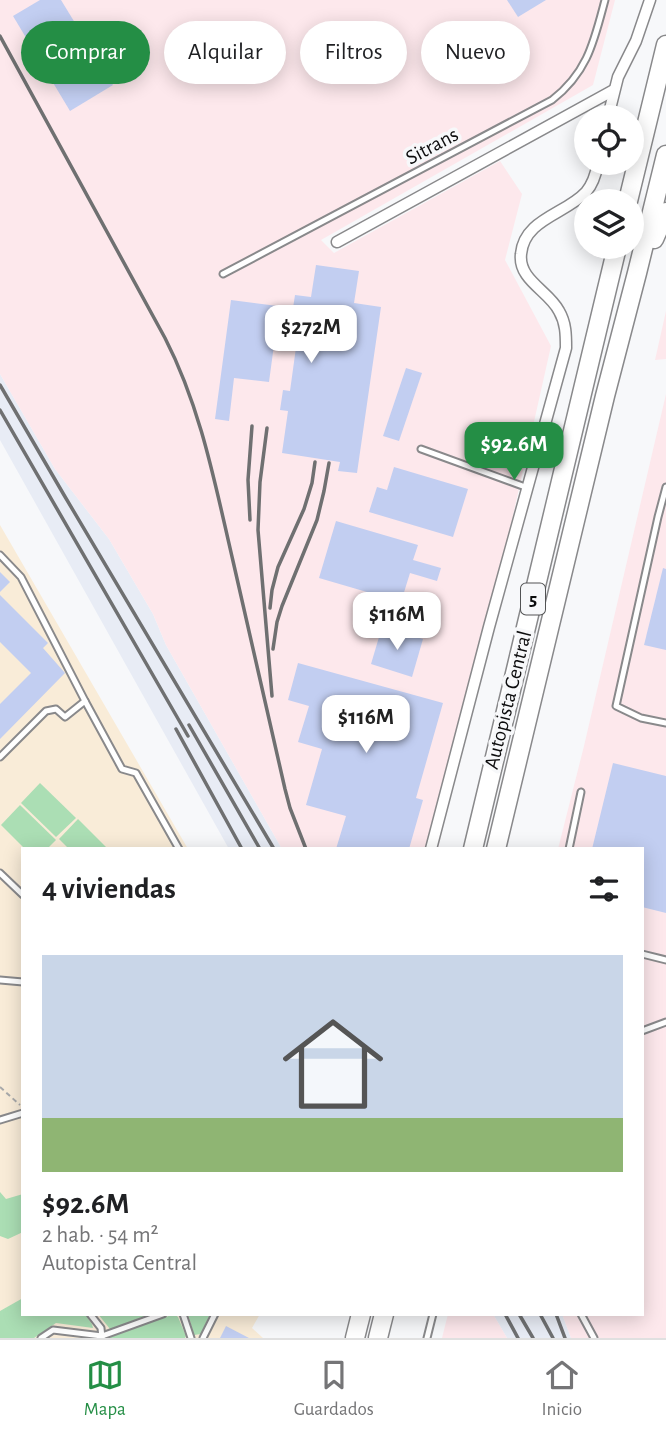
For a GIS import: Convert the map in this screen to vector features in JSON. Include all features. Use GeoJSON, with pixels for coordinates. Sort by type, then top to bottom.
{"type":"FeatureCollection","features":[{"type":"Feature","properties":{"kind":"highway"},"geometry":{"type":"LineString","coordinates":[[631,189],[666,45]]}},
{"type":"Feature","properties":{"kind":"highway","name":"Autopista Central"},"geometry":{"type":"LineString","coordinates":[[496,847],[601,409],[666,155]]}},
{"type":"Feature","properties":{"kind":"highway"},"geometry":{"type":"LineString","coordinates":[[637,274],[666,212]]}},
{"type":"Feature","properties":{"kind":"highway","name":"Autopista Central"},"geometry":{"type":"LineString","coordinates":[[474,847],[614,259]]}},
{"type":"Feature","properties":{"kind":"highway"},"geometry":{"type":"LineString","coordinates":[[355,1338],[360,1316]]}},
{"type":"Feature","properties":{"kind":"highway"},"geometry":{"type":"LineString","coordinates":[[378,1338],[384,1316]]}},
{"type":"Feature","properties":{"kind":"street"},"geometry":{"type":"LineString","coordinates":[[611,105],[614,90],[636,41],[650,0]]}},
{"type":"Feature","properties":{"kind":"street"},"geometry":{"type":"LineString","coordinates":[[587,105],[614,90]]}},
{"type":"Feature","properties":{"kind":"street"},"geometry":{"type":"LineString","coordinates":[[337,242],[574,112]]}},
{"type":"Feature","properties":{"kind":"street"},"geometry":{"type":"LineString","coordinates":[[432,847],[489,627],[564,360],[566,336],[563,319],[555,305],[524,271],[522,247],[536,226],[586,191],[595,175]]}},
{"type":"Feature","properties":{"kind":"lane","name":"Sitrans"},"geometry":{"type":"LineString","coordinates":[[223,274],[552,100],[572,83],[586,62],[605,0]]}},
{"type":"Feature","properties":{"kind":"lane"},"geometry":{"type":"LineString","coordinates":[[421,449],[528,488]]}},
{"type":"Feature","properties":{"kind":"lane"},"geometry":{"type":"LineString","coordinates":[[666,487],[616,706],[641,718],[666,723]]}},
{"type":"Feature","properties":{"kind":"lane"},"geometry":{"type":"LineString","coordinates":[[0,555],[21,577],[122,769],[136,773],[178,847]]}},
{"type":"Feature","properties":{"kind":"lane"},"geometry":{"type":"LineString","coordinates":[[0,757],[46,711],[56,709],[65,717],[85,701]]}},
{"type":"Feature","properties":{"kind":"lane"},"geometry":{"type":"LineString","coordinates":[[569,847],[581,792]]}},
{"type":"Feature","properties":{"kind":"lane"},"geometry":{"type":"LineString","coordinates":[[0,873],[21,893]]}},
{"type":"Feature","properties":{"kind":"lane"},"geometry":{"type":"LineString","coordinates":[[644,954],[666,960]]}},
{"type":"Feature","properties":{"kind":"lane"},"geometry":{"type":"LineString","coordinates":[[0,980],[21,982]]}},
{"type":"Feature","properties":{"kind":"lane"},"geometry":{"type":"LineString","coordinates":[[644,1030],[666,1023]]}},
{"type":"Feature","properties":{"kind":"lane"},"geometry":{"type":"LineString","coordinates":[[0,1120],[21,1114]]}},
{"type":"Feature","properties":{"kind":"lane"},"geometry":{"type":"LineString","coordinates":[[92,1316],[101,1328],[102,1337]]}},
{"type":"Feature","properties":{"kind":"lane"},"geometry":{"type":"LineString","coordinates":[[41,1338],[53,1330],[102,1337],[158,1316]]}},
{"type":"Feature","properties":{"kind":"lane"},"geometry":{"type":"LineString","coordinates":[[184,1316],[191,1338]]}},
{"type":"Feature","properties":{"kind":"lane"},"geometry":{"type":"LineString","coordinates":[[203,1338],[214,1316]]}},
{"type":"Feature","properties":{"kind":"lane"},"geometry":{"type":"LineString","coordinates":[[427,1338],[432,1316]]}},
{"type":"Feature","properties":{"kind":"lane"},"geometry":{"type":"LineString","coordinates":[[582,1316],[594,1338]]}},
{"type":"Feature","properties":{"kind":"path"},"geometry":{"type":"LineString","coordinates":[[0,1087],[21,1106]]}},
{"type":"Feature","properties":{"kind":"shaded area"},"geometry":{"type":"Polygon","coordinates":[[[0,0],[615,0],[593,85],[321,240],[334,253],[500,161],[522,194],[505,260],[551,346],[438,847],[281,847],[109,539],[55,469],[0,374],[0,0]]]}},
{"type":"Feature","properties":{"kind":"shaded area"},"geometry":{"type":"Polygon","coordinates":[[[666,311],[666,359],[655,360],[666,311]]]}},
{"type":"Feature","properties":{"kind":"shaded area"},"geometry":{"type":"Polygon","coordinates":[[[0,374],[55,469],[109,539],[281,847],[228,847],[0,440],[0,374]]]}},
{"type":"Feature","properties":{"kind":"shaded area"},"geometry":{"type":"Polygon","coordinates":[[[666,394],[666,1338],[571,1338],[563,1316],[644,1316],[644,847],[559,847],[666,394]]]}},
{"type":"Feature","properties":{"kind":"shaded area"},"geometry":{"type":"Polygon","coordinates":[[[0,525],[187,847],[21,847],[21,1316],[259,1316],[252,1328],[263,1338],[0,1338],[0,525]]]}},
{"type":"Feature","properties":{"kind":"shaded area"},"geometry":{"type":"Polygon","coordinates":[[[448,1316],[494,1316],[507,1338],[442,1338],[448,1316]]]}},
{"type":"Feature","properties":{"kind":"shaded area"},"geometry":{"type":"Polygon","coordinates":[[[494,1316],[563,1316],[571,1338],[507,1338],[494,1316]]]}},
{"type":"Feature","properties":{"kind":"green space"},"geometry":{"type":"Polygon","coordinates":[[[40,783],[76,818],[56,837],[21,803],[40,783]]]}},
{"type":"Feature","properties":{"kind":"green space"},"geometry":{"type":"Polygon","coordinates":[[[20,805],[56,840],[49,847],[23,847],[1,825],[20,805]]]}},
{"type":"Feature","properties":{"kind":"green space"},"geometry":{"type":"Polygon","coordinates":[[[78,819],[106,847],[67,847],[59,839],[78,819]]]}},
{"type":"Feature","properties":{"kind":"green space"},"geometry":{"type":"Polygon","coordinates":[[[0,1192],[6,1199],[21,1195],[21,1233],[8,1239],[0,1236],[0,1192]]]}},
{"type":"Feature","properties":{"kind":"green space"},"geometry":{"type":"Polygon","coordinates":[[[21,1299],[21,1316],[86,1316],[93,1328],[56,1323],[34,1338],[0,1338],[0,1311],[21,1299]]]}},
{"type":"Feature","properties":{"kind":"green space"},"geometry":{"type":"Polygon","coordinates":[[[100,1316],[146,1316],[110,1329],[100,1316]]]}},
{"type":"Feature","properties":{"kind":"green space"},"geometry":{"type":"Polygon","coordinates":[[[168,1316],[178,1317],[186,1336],[185,1338],[108,1338],[168,1316]]]}},
{"type":"Feature","properties":{"kind":"green space"},"geometry":{"type":"Polygon","coordinates":[[[189,1316],[209,1316],[201,1334],[194,1335],[189,1316]]]}},
{"type":"Feature","properties":{"kind":"building"},"geometry":{"type":"Polygon","coordinates":[[[40,0],[61,0],[74,21],[21,21],[21,29],[13,16],[40,0]]]}},
{"type":"Feature","properties":{"kind":"building"},"geometry":{"type":"Polygon","coordinates":[[[507,0],[546,0],[518,17],[507,0]]]}},
{"type":"Feature","properties":{"kind":"building"},"geometry":{"type":"Polygon","coordinates":[[[54,84],[112,84],[113,85],[70,111],[54,84]]]}},
{"type":"Feature","properties":{"kind":"building"},"geometry":{"type":"Polygon","coordinates":[[[316,265],[359,271],[354,303],[381,307],[357,473],[338,471],[340,462],[282,453],[288,411],[280,410],[283,390],[290,391],[298,333],[276,330],[269,382],[234,378],[229,421],[215,419],[231,300],[293,308],[295,295],[311,297],[316,265]]]}},
{"type":"Feature","properties":{"kind":"building"},"geometry":{"type":"Polygon","coordinates":[[[406,368],[422,373],[399,441],[383,436],[406,368]]]}},
{"type":"Feature","properties":{"kind":"building"},"geometry":{"type":"Polygon","coordinates":[[[394,467],[468,489],[453,537],[369,512],[377,487],[387,490],[394,467]]]}},
{"type":"Feature","properties":{"kind":"building"},"geometry":{"type":"Polygon","coordinates":[[[336,521],[418,545],[413,560],[441,568],[437,581],[410,573],[401,602],[319,578],[336,521]]]}},
{"type":"Feature","properties":{"kind":"building"},"geometry":{"type":"Polygon","coordinates":[[[663,568],[666,569],[666,650],[644,645],[663,568]]]}},
{"type":"Feature","properties":{"kind":"building"},"geometry":{"type":"Polygon","coordinates":[[[0,572],[10,582],[0,592],[0,572]]]}},
{"type":"Feature","properties":{"kind":"building"},"geometry":{"type":"Polygon","coordinates":[[[0,595],[48,643],[43,648],[65,673],[0,739],[0,704],[31,673],[0,642],[0,595]]]}},
{"type":"Feature","properties":{"kind":"building"},"geometry":{"type":"Polygon","coordinates":[[[382,627],[423,639],[412,677],[371,664],[382,627]]]}},
{"type":"Feature","properties":{"kind":"building"},"geometry":{"type":"Polygon","coordinates":[[[298,663],[443,703],[416,798],[423,800],[410,847],[337,847],[346,816],[306,805],[322,749],[298,742],[309,706],[288,700],[298,663]]]}},
{"type":"Feature","properties":{"kind":"building"},"geometry":{"type":"Polygon","coordinates":[[[613,763],[666,776],[666,913],[644,908],[644,847],[592,847],[613,763]]]}},
{"type":"Feature","properties":{"kind":"building"},"geometry":{"type":"Polygon","coordinates":[[[226,1326],[249,1338],[220,1338],[226,1326]]]}},
{"type":"Feature","properties":{"kind":"railway"},"geometry":{"type":"LineString","coordinates":[[0,36],[178,365],[198,419],[213,475],[285,789],[305,847]]}},
{"type":"Feature","properties":{"kind":"railway"},"geometry":{"type":"LineString","coordinates":[[0,385],[273,847]]}},
{"type":"Feature","properties":{"kind":"railway"},"geometry":{"type":"LineString","coordinates":[[0,410],[188,736]]}},
{"type":"Feature","properties":{"kind":"railway"},"geometry":{"type":"LineString","coordinates":[[250,520],[248,480],[252,426]]}},
{"type":"Feature","properties":{"kind":"railway"},"geometry":{"type":"LineString","coordinates":[[267,428],[260,482],[258,530],[272,696]]}},
{"type":"Feature","properties":{"kind":"railway"},"geometry":{"type":"LineString","coordinates":[[270,608],[278,567],[304,509],[315,462]]}},
{"type":"Feature","properties":{"kind":"railway"},"geometry":{"type":"LineString","coordinates":[[273,649],[282,606],[317,520],[329,463]]}},
{"type":"Feature","properties":{"kind":"railway"},"geometry":{"type":"LineString","coordinates":[[189,725],[259,847]]}},
{"type":"Feature","properties":{"kind":"railway"},"geometry":{"type":"LineString","coordinates":[[176,729],[241,847]]}},
{"type":"Feature","properties":{"kind":"railway"},"geometry":{"type":"LineString","coordinates":[[506,1316],[518,1338]]}},
{"type":"Feature","properties":{"kind":"railway"},"geometry":{"type":"LineString","coordinates":[[520,1316],[533,1338]]}},
{"type":"Feature","properties":{"kind":"railway"},"geometry":{"type":"LineString","coordinates":[[541,1316],[553,1338]]}},
{"type":"Feature","properties":{"kind":"railway"},"geometry":{"type":"LineString","coordinates":[[557,1316],[565,1338]]}}]}
